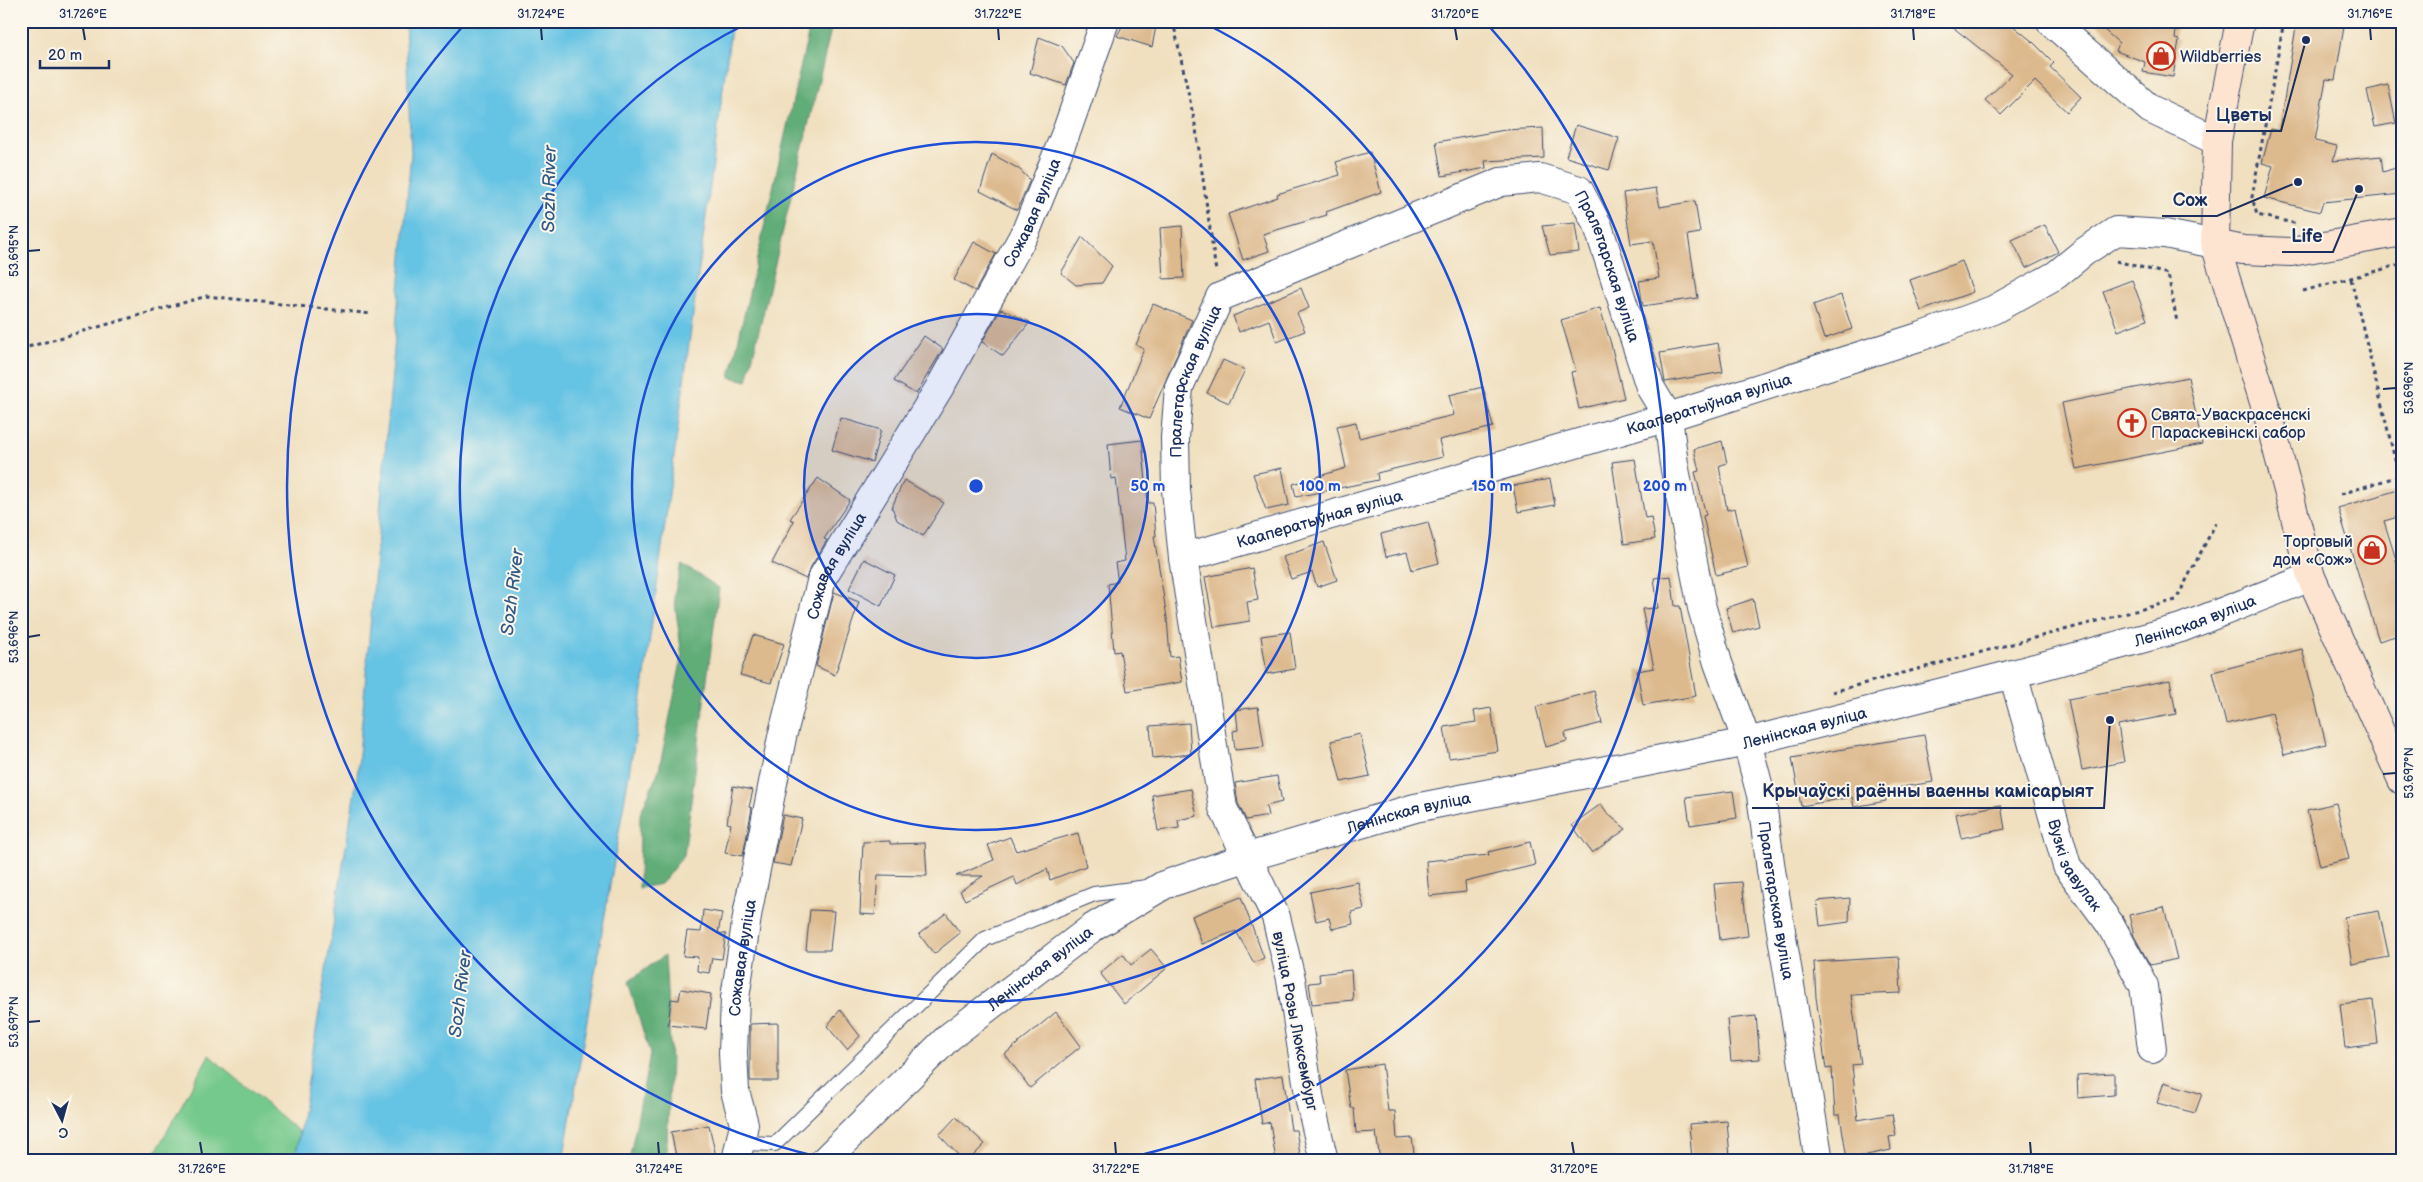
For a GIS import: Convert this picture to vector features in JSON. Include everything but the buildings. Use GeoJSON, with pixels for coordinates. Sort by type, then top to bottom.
{"type":"FeatureCollection","features":[{"type":"Feature","properties":{"kind":"main road"},"geometry":{"type":"LineString","coordinates":[[2240,21],[2217,141],[2215,244],[2268,415],[2311,577],[2402,780]]}},
{"type":"Feature","properties":{"kind":"main road"},"geometry":{"type":"LineString","coordinates":[[2215,244],[2244,250],[2291,252],[2402,232]]}},
{"type":"Feature","properties":{"kind":"street","name":"Сожавая вуліца"},"geometry":{"type":"LineString","coordinates":[[738,1152],[744,1124],[735,1091],[733,1053],[735,998],[748,910],[782,737],[822,578],[941,385],[1026,231],[1067,130],[1105,21]]}},
{"type":"Feature","properties":{"kind":"street"},"geometry":{"type":"LineString","coordinates":[[2050,21],[2150,109],[2217,141]]}},
{"type":"Feature","properties":{"kind":"street","name":"Пралетарская вуліца"},"geometry":{"type":"LineString","coordinates":[[1248,857],[1223,808],[1183,558],[1176,490],[1175,438],[1179,387],[1220,297],[1502,182],[1540,178],[1579,190],[1598,226],[1650,387],[1668,418],[1675,472],[1702,608],[1718,663],[1747,742],[1761,795],[1771,870],[1819,1161]]}},
{"type":"Feature","properties":{"kind":"street","name":"Кааператыўная вуліца"},"geometry":{"type":"LineString","coordinates":[[1183,558],[1668,418],[1922,336],[1993,310],[2056,275],[2084,252],[2116,230],[2164,234],[2215,244]]}},
{"type":"Feature","properties":{"kind":"street","name":"Ленінская вуліца"},"geometry":{"type":"LineString","coordinates":[[824,1161],[949,1037],[1092,928],[1164,885],[1248,857],[1415,808],[1747,742],[2013,674],[2182,628],[2311,577]]}},
{"type":"Feature","properties":{"kind":"street","name":"Вузкі завулак"},"geometry":{"type":"LineString","coordinates":[[2013,674],[2067,866],[2110,924],[2144,986],[2152,1049]]}},
{"type":"Feature","properties":{"kind":"street","name":"вуліца Розы Люксембург"},"geometry":{"type":"LineString","coordinates":[[1248,857],[1276,917],[1291,979],[1310,1101],[1324,1161]]}},
{"type":"Feature","properties":{"kind":"lane"},"geometry":{"type":"LineString","coordinates":[[738,1152],[775,1144],[985,939],[1094,894],[1164,885]]}},
{"type":"Feature","properties":{"kind":"path"},"geometry":{"type":"LineString","coordinates":[[1173,21],[1196,129],[1220,297]]}},
{"type":"Feature","properties":{"kind":"path"},"geometry":{"type":"LineString","coordinates":[[2284,21],[2252,197],[2258,215],[2300,225]]}},
{"type":"Feature","properties":{"kind":"path"},"geometry":{"type":"LineString","coordinates":[[2084,252],[2168,274],[2176,322]]}},
{"type":"Feature","properties":{"kind":"path"},"geometry":{"type":"LineString","coordinates":[[2303,291],[2402,264]]}},
{"type":"Feature","properties":{"kind":"path"},"geometry":{"type":"LineString","coordinates":[[2341,494],[2400,477],[2351,279]]}},
{"type":"Feature","properties":{"kind":"path"},"geometry":{"type":"LineString","coordinates":[[21,349],[207,296],[372,314]]}},
{"type":"Feature","properties":{"kind":"path"},"geometry":{"type":"LineString","coordinates":[[1823,694],[2176,600],[2216,523]]}},
{"type":"Feature","properties":{"kind":"green space"},"geometry":{"type":"Polygon","coordinates":[[[811,21],[833,21],[747,381],[730,377],[811,21]]]}},
{"type":"Feature","properties":{"kind":"green space"},"geometry":{"type":"Polygon","coordinates":[[[682,564],[719,588],[684,855],[661,884],[639,888],[640,814],[659,770],[682,657],[674,595],[682,564]]]}},
{"type":"Feature","properties":{"kind":"green space"},"geometry":{"type":"Polygon","coordinates":[[[665,955],[671,1062],[666,1161],[629,1161],[650,1054],[628,982],[665,955]]]}},
{"type":"Feature","properties":{"kind":"green space"},"geometry":{"type":"Polygon","coordinates":[[[209,1055],[299,1132],[295,1161],[151,1161],[209,1055]]]}},
{"type":"Feature","properties":{"kind":"water","name":"Sozh River"},"geometry":{"type":"Polygon","coordinates":[[[405,21],[732,21],[642,697],[563,1161],[295,1161],[357,778],[411,153],[405,21]]]}},
{"type":"Feature","properties":{"kind":"place","name":"Цветы"},"geometry":{"type":"Point","coordinates":[2306,40]}},
{"type":"Feature","properties":{"kind":"place","name":"Wildberries"},"geometry":{"type":"Point","coordinates":[2161,56]}},
{"type":"Feature","properties":{"kind":"place","name":"Сож"},"geometry":{"type":"Point","coordinates":[2298,182]}},
{"type":"Feature","properties":{"kind":"place","name":"Life"},"geometry":{"type":"Point","coordinates":[2359,189]}},
{"type":"Feature","properties":{"kind":"place","name":"Свята-Уваскрасенскі Параскевінскі сабор"},"geometry":{"type":"Point","coordinates":[2132,423]}},
{"type":"Feature","properties":{"kind":"place","name":"Торговый дом «Сож»"},"geometry":{"type":"Point","coordinates":[2372,550]}},
{"type":"Feature","properties":{"kind":"place","name":"Крычаўскі раённы ваенны камісарыят"},"geometry":{"type":"Point","coordinates":[2110,720]}}]}
